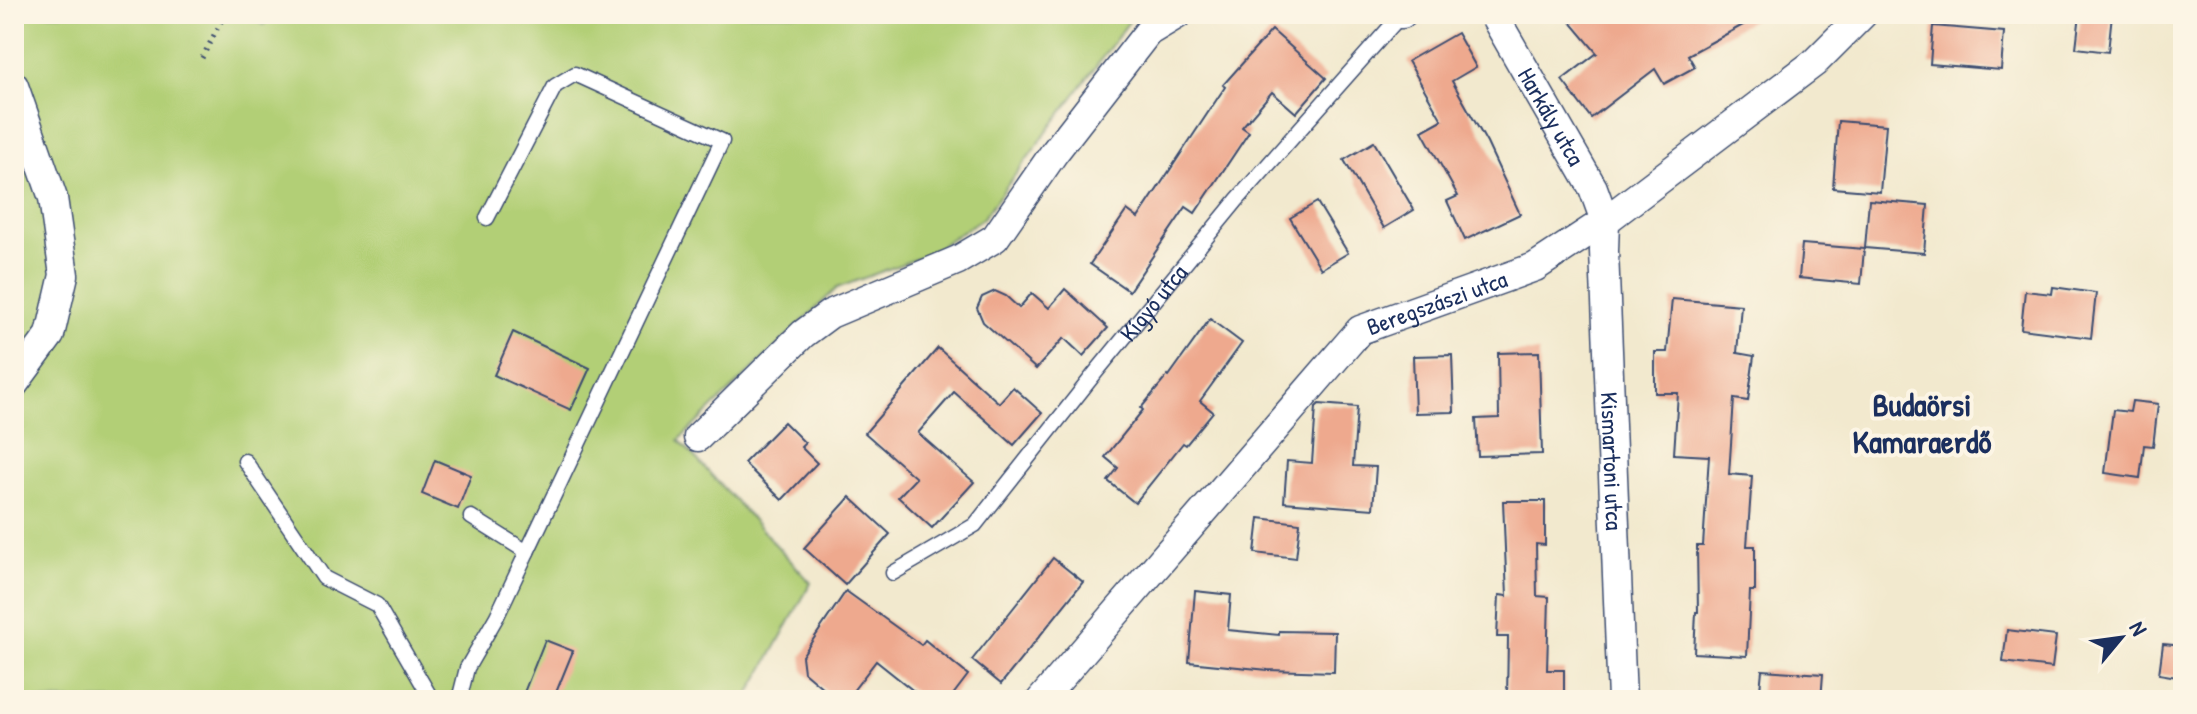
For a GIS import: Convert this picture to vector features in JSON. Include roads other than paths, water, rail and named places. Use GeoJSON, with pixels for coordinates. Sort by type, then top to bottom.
{"type":"FeatureCollection","features":[{"type":"Feature","properties":{"kind":"street"},"geometry":{"type":"LineString","coordinates":[[698,437],[803,334],[830,314],[958,260],[995,238],[1054,153],[1148,32],[1178,14]]}},
{"type":"Feature","properties":{"kind":"street","name":"Harkály utca"},"geometry":{"type":"LineString","coordinates":[[1493,14],[1593,188],[1605,221]]}},
{"type":"Feature","properties":{"kind":"street","name":"Beregszászi utca"},"geometry":{"type":"LineString","coordinates":[[1041,700],[1360,330],[1535,267],[1605,221],[1814,63],[1863,14]]}},
{"type":"Feature","properties":{"kind":"street"},"geometry":{"type":"LineString","coordinates":[[14,86],[53,198],[64,275],[50,335],[14,384]]}},
{"type":"Feature","properties":{"kind":"street","name":"Kismartoni utca"},"geometry":{"type":"LineString","coordinates":[[1605,221],[1622,700]]}},
{"type":"Feature","properties":{"kind":"lane","name":"Kígyó utca"},"geometry":{"type":"LineString","coordinates":[[893,573],[975,525],[1237,200],[1400,14]]}},
{"type":"Feature","properties":{"kind":"lane"},"geometry":{"type":"LineString","coordinates":[[459,700],[467,668],[497,616],[722,141],[575,74],[555,86],[487,218]]}},
{"type":"Feature","properties":{"kind":"lane"},"geometry":{"type":"LineString","coordinates":[[245,461],[324,578],[377,605],[432,700]]}},
{"type":"Feature","properties":{"kind":"lane"},"geometry":{"type":"LineString","coordinates":[[471,517],[527,552]]}},
{"type":"Feature","properties":{"kind":"district","name":"Budaörsi Kamaraerdő"},"geometry":{"type":"Point","coordinates":[1922,422]}}]}
